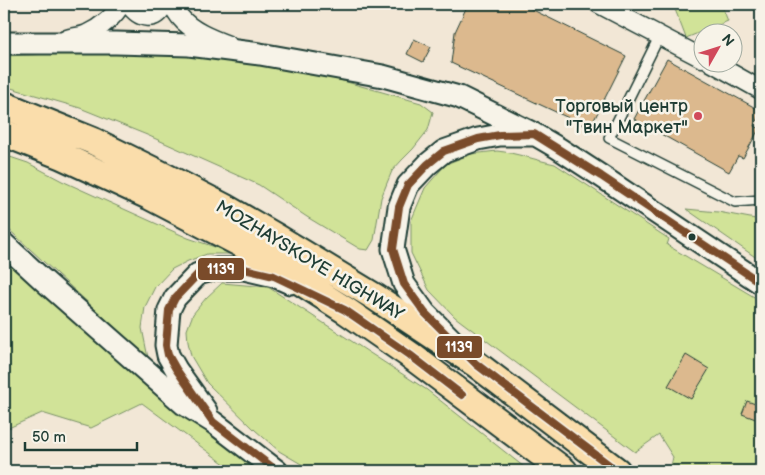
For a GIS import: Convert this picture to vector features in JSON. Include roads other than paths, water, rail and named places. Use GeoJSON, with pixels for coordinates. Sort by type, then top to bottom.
{"type":"FeatureCollection","features":[{"type":"Feature","properties":{"kind":"main road","name":"MOZHAYSKOYE HIGHWAY"},"geometry":{"type":"LineString","coordinates":[[4,105],[93,141],[224,207],[276,237],[375,297],[476,364],[617,471]]}},
{"type":"Feature","properties":{"kind":"main road","name":"MOZHAYSKOYE HIGHWAY"},"geometry":{"type":"LineString","coordinates":[[4,133],[62,156],[149,196],[244,246],[345,310],[410,355],[564,471]]}},
{"type":"Feature","properties":{"kind":"street"},"geometry":{"type":"LineString","coordinates":[[50,43],[87,34],[112,17],[121,4]]}},
{"type":"Feature","properties":{"kind":"street"},"geometry":{"type":"LineString","coordinates":[[129,4],[136,13],[150,17],[162,9],[164,4]]}},
{"type":"Feature","properties":{"kind":"street"},"geometry":{"type":"LineString","coordinates":[[171,4],[181,18],[190,26],[209,37],[247,53]]}},
{"type":"Feature","properties":{"kind":"street"},"geometry":{"type":"LineString","coordinates":[[599,4],[692,53]]}},
{"type":"Feature","properties":{"kind":"street"},"geometry":{"type":"LineString","coordinates":[[4,43],[189,45],[329,66],[393,78],[459,97],[534,134],[601,176],[761,283]]}},
{"type":"Feature","properties":{"kind":"street"},"geometry":{"type":"LineString","coordinates":[[729,72],[761,90]]}},
{"type":"Feature","properties":{"kind":"street"},"geometry":{"type":"LineString","coordinates":[[476,364],[425,313],[404,284],[393,249],[399,207],[408,185],[428,164],[444,151],[478,139],[500,135],[534,134]]}},
{"type":"Feature","properties":{"kind":"street"},"geometry":{"type":"LineString","coordinates":[[4,244],[184,404],[213,422],[277,471]]}},
{"type":"Feature","properties":{"kind":"street"},"geometry":{"type":"LineString","coordinates":[[213,422],[176,369],[168,355],[166,345],[170,310],[175,298],[198,274],[216,269],[244,269],[274,276],[345,310]]}},
{"type":"Feature","properties":{"kind":"lane"},"geometry":{"type":"LineString","coordinates":[[660,35],[609,138],[735,202],[761,200]]}},
{"type":"Feature","properties":{"kind":"place","name":"Торговый центр \"Твин Маркет\""},"geometry":{"type":"Point","coordinates":[698,116]}}]}
